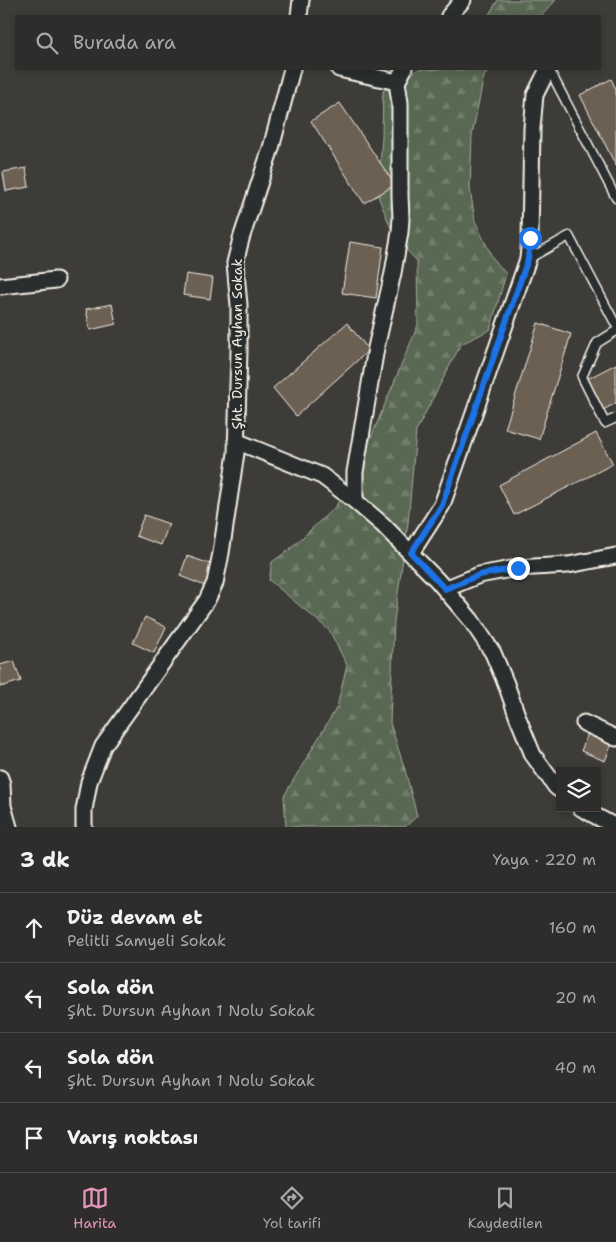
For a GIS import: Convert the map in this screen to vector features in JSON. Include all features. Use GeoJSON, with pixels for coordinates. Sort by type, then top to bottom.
{"type":"FeatureCollection","features":[{"type":"Feature","properties":{"kind":"street"},"geometry":{"type":"LineString","coordinates":[[450,15],[463,0]]}},
{"type":"Feature","properties":{"kind":"street","name":"Şht. Dursun Ayhan Sokak"},"geometry":{"type":"LineString","coordinates":[[84,827],[84,810],[89,782],[103,746],[207,600],[214,583],[222,553],[236,453],[240,350],[239,305],[235,263],[271,148],[292,70]]}},
{"type":"Feature","properties":{"kind":"street"},"geometry":{"type":"LineString","coordinates":[[349,70],[400,75],[400,225],[393,273],[376,348],[355,472],[355,501]]}},
{"type":"Feature","properties":{"kind":"street"},"geometry":{"type":"LineString","coordinates":[[411,553],[442,505],[528,259],[532,128],[535,95],[548,70]]}},
{"type":"Feature","properties":{"kind":"street"},"geometry":{"type":"LineString","coordinates":[[0,286],[56,280]]}},
{"type":"Feature","properties":{"kind":"street"},"geometry":{"type":"LineString","coordinates":[[236,441],[322,476],[355,501],[411,553],[445,589],[471,620],[494,653],[534,755],[556,786]]}},
{"type":"Feature","properties":{"kind":"street"},"geometry":{"type":"LineString","coordinates":[[445,589],[479,575],[518,568],[568,565],[616,556]]}},
{"type":"Feature","properties":{"kind":"street"},"geometry":{"type":"LineString","coordinates":[[584,723],[616,738]]}},
{"type":"Feature","properties":{"kind":"street"},"geometry":{"type":"LineString","coordinates":[[0,778],[3,806],[9,827]]}},
{"type":"Feature","properties":{"kind":"street"},"geometry":{"type":"LineString","coordinates":[[588,812],[616,827]]}},
{"type":"Feature","properties":{"kind":"lane"},"geometry":{"type":"LineString","coordinates":[[549,70],[616,198]]}},
{"type":"Feature","properties":{"kind":"lane"},"geometry":{"type":"LineString","coordinates":[[528,259],[569,236],[616,325]]}},
{"type":"Feature","properties":{"kind":"lane"},"geometry":{"type":"LineString","coordinates":[[616,331],[597,342],[582,377],[605,423],[616,418]]}},
{"type":"Feature","properties":{"kind":"green space"},"geometry":{"type":"Polygon","coordinates":[[[498,0],[556,0],[542,15],[489,15],[498,0]]]}},
{"type":"Feature","properties":{"kind":"green space"},"geometry":{"type":"Polygon","coordinates":[[[417,70],[490,70],[484,76],[472,135],[470,189],[475,221],[492,257],[506,274],[490,330],[461,344],[416,431],[408,523],[394,621],[390,723],[417,816],[405,827],[286,827],[284,796],[337,707],[347,665],[329,630],[269,580],[272,562],[289,550],[336,506],[367,447],[418,325],[417,261],[395,238],[378,196],[383,91],[417,70]]]}},
{"type":"Feature","properties":{"kind":"building"},"geometry":{"type":"Polygon","coordinates":[[[611,79],[616,89],[616,166],[580,95],[611,79]]]}},
{"type":"Feature","properties":{"kind":"building"},"geometry":{"type":"Polygon","coordinates":[[[340,103],[395,185],[364,203],[311,121],[340,103]]]}},
{"type":"Feature","properties":{"kind":"building"},"geometry":{"type":"Polygon","coordinates":[[[26,168],[29,187],[6,191],[3,172],[26,168]]]}},
{"type":"Feature","properties":{"kind":"building"},"geometry":{"type":"Polygon","coordinates":[[[350,242],[383,247],[376,298],[342,293],[350,242]]]}},
{"type":"Feature","properties":{"kind":"building"},"geometry":{"type":"Polygon","coordinates":[[[186,274],[213,278],[210,299],[183,295],[186,274]]]}},
{"type":"Feature","properties":{"kind":"building"},"geometry":{"type":"Polygon","coordinates":[[[112,304],[116,324],[90,330],[86,309],[112,304]]]}},
{"type":"Feature","properties":{"kind":"building"},"geometry":{"type":"Polygon","coordinates":[[[347,323],[369,350],[296,416],[273,388],[347,323]]]}},
{"type":"Feature","properties":{"kind":"building"},"geometry":{"type":"Polygon","coordinates":[[[538,323],[571,334],[539,439],[505,429],[538,323]]]}},
{"type":"Feature","properties":{"kind":"building"},"geometry":{"type":"Polygon","coordinates":[[[616,364],[616,403],[603,410],[587,379],[616,364]]]}},
{"type":"Feature","properties":{"kind":"building"},"geometry":{"type":"Polygon","coordinates":[[[596,433],[613,464],[514,515],[499,485],[596,433]]]}},
{"type":"Feature","properties":{"kind":"building"},"geometry":{"type":"Polygon","coordinates":[[[144,515],[169,524],[161,545],[136,536],[144,515]]]}},
{"type":"Feature","properties":{"kind":"building"},"geometry":{"type":"Polygon","coordinates":[[[187,556],[213,565],[205,586],[180,576],[187,556]]]}},
{"type":"Feature","properties":{"kind":"building"},"geometry":{"type":"Polygon","coordinates":[[[145,617],[166,627],[154,653],[133,643],[145,617]]]}},
{"type":"Feature","properties":{"kind":"building"},"geometry":{"type":"Polygon","coordinates":[[[14,661],[21,681],[0,687],[0,665],[14,661]]]}},
{"type":"Feature","properties":{"kind":"building"},"geometry":{"type":"Polygon","coordinates":[[[590,728],[614,738],[605,761],[581,751],[590,728]]]}},
{"type":"Feature","properties":{"kind":"route"},"geometry":{"type":"LineString","coordinates":[[518,568],[479,575],[445,589],[411,553],[442,505],[528,259],[530,238]]}}]}
